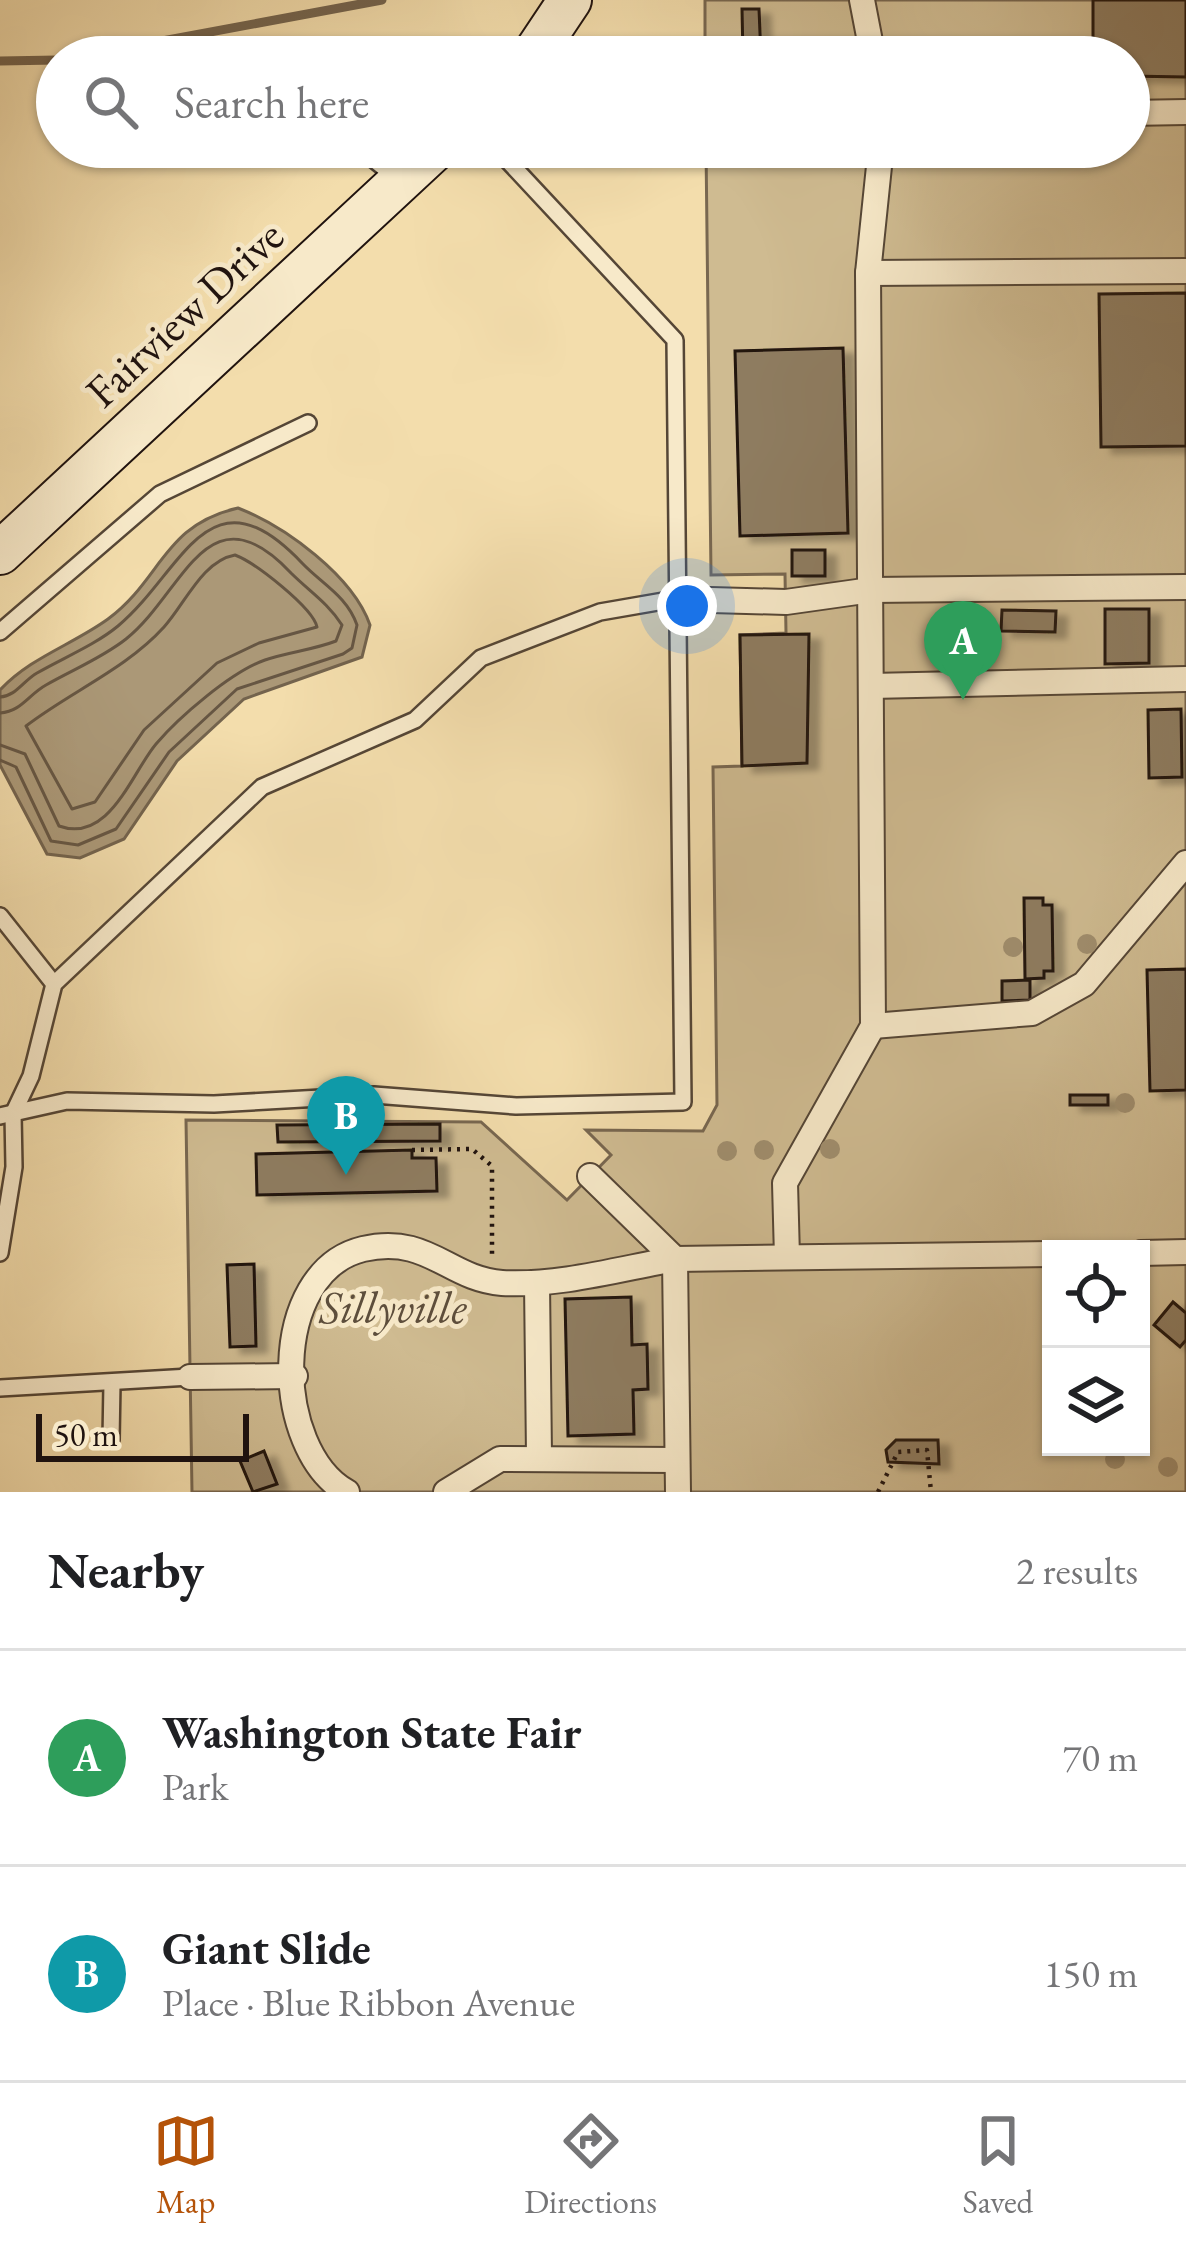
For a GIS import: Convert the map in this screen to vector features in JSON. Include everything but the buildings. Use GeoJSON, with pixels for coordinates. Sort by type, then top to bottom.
{"type":"FeatureCollection","features":[{"type":"Feature","properties":{"kind":"main road"},"geometry":{"type":"LineString","coordinates":[[546,36],[570,0]]}},
{"type":"Feature","properties":{"kind":"main road","name":"Fairview Drive"},"geometry":{"type":"LineString","coordinates":[[0,553],[414,168]]}},
{"type":"Feature","properties":{"kind":"street"},"geometry":{"type":"LineString","coordinates":[[862,0],[869,36]]}},
{"type":"Feature","properties":{"kind":"street"},"geometry":{"type":"LineString","coordinates":[[1150,113],[1186,112]]}},
{"type":"Feature","properties":{"kind":"street"},"geometry":{"type":"LineString","coordinates":[[787,1258],[785,1183],[873,1026],[868,273],[879,168]]}},
{"type":"Feature","properties":{"kind":"street"},"geometry":{"type":"LineString","coordinates":[[868,273],[1186,271]]}},
{"type":"Feature","properties":{"kind":"street"},"geometry":{"type":"LineString","coordinates":[[675,599],[786,602],[871,590],[1186,587]]}},
{"type":"Feature","properties":{"kind":"street"},"geometry":{"type":"LineString","coordinates":[[871,686],[1186,679]]}},
{"type":"Feature","properties":{"kind":"street"},"geometry":{"type":"LineString","coordinates":[[873,1026],[1032,1013],[1084,984],[1186,863]]}},
{"type":"Feature","properties":{"kind":"street"},"geometry":{"type":"LineString","coordinates":[[590,1177],[675,1259],[678,1492]]}},
{"type":"Feature","properties":{"kind":"street"},"geometry":{"type":"LineString","coordinates":[[347,1492],[310,1460],[297,1430],[294,1323],[306,1293],[327,1268],[355,1251],[387,1244],[419,1247],[492,1281],[537,1283],[675,1259],[1042,1254]]}},
{"type":"Feature","properties":{"kind":"street"},"geometry":{"type":"LineString","coordinates":[[1150,1253],[1186,1252]]}},
{"type":"Feature","properties":{"kind":"street"},"geometry":{"type":"LineString","coordinates":[[537,1283],[539,1456]]}},
{"type":"Feature","properties":{"kind":"street"},"geometry":{"type":"LineString","coordinates":[[190,1377],[295,1376]]}},
{"type":"Feature","properties":{"kind":"street"},"geometry":{"type":"LineString","coordinates":[[446,1492],[500,1459],[677,1460]]}},
{"type":"Feature","properties":{"kind":"lane"},"geometry":{"type":"LineString","coordinates":[[384,168],[400,181]]}},
{"type":"Feature","properties":{"kind":"lane"},"geometry":{"type":"LineString","coordinates":[[7,1115],[67,1101],[214,1104],[374,1096],[515,1106],[683,1102],[675,340],[515,168]]}},
{"type":"Feature","properties":{"kind":"lane"},"geometry":{"type":"LineString","coordinates":[[0,632],[160,494],[308,423]]}},
{"type":"Feature","properties":{"kind":"lane"},"geometry":{"type":"LineString","coordinates":[[0,1253],[14,1167],[7,1115],[31,1076],[54,984],[262,787],[415,720],[482,658],[600,612],[675,599]]}},
{"type":"Feature","properties":{"kind":"lane"},"geometry":{"type":"LineString","coordinates":[[0,916],[54,984]]}},
{"type":"Feature","properties":{"kind":"lane"},"geometry":{"type":"LineString","coordinates":[[0,1388],[190,1377]]}},
{"type":"Feature","properties":{"kind":"lane"},"geometry":{"type":"LineString","coordinates":[[111,1440],[112,1383]]}},
{"type":"Feature","properties":{"kind":"path"},"geometry":{"type":"LineString","coordinates":[[412,1150],[472,1149],[493,1166],[492,1281]]}},
{"type":"Feature","properties":{"kind":"path"},"geometry":{"type":"LineString","coordinates":[[878,1492],[898,1452],[927,1450],[931,1492]]}},
{"type":"Feature","properties":{"kind":"green space","name":"Sillyville"},"geometry":{"type":"Polygon","coordinates":[[[705,0],[1186,0],[1186,1492],[192,1492],[186,1120],[481,1122],[567,1200],[611,1155],[586,1130],[703,1131],[717,1105],[713,767],[742,766],[740,635],[786,633],[785,574],[711,575],[706,168],[1150,168],[1150,36],[705,36],[705,0]]]}},
{"type":"Feature","properties":{"kind":"water"},"geometry":{"type":"Polygon","coordinates":[[[238,508],[296,540],[349,589],[370,625],[362,657],[244,699],[177,761],[124,839],[80,858],[47,854],[0,765],[0,690],[25,669],[108,619],[194,527],[238,508]]]}},
{"type":"Feature","properties":{"kind":"waterway"},"geometry":{"type":"LineString","coordinates":[[189,36],[382,0]]}},
{"type":"Feature","properties":{"kind":"waterway"},"geometry":{"type":"LineString","coordinates":[[0,61],[36,60]]}},
{"type":"Feature","properties":{"kind":"place","name":"Washington State Fair"},"geometry":{"type":"Point","coordinates":[963,700]}},
{"type":"Feature","properties":{"kind":"place","name":"Giant Slide"},"geometry":{"type":"Point","coordinates":[346,1175]}}]}
